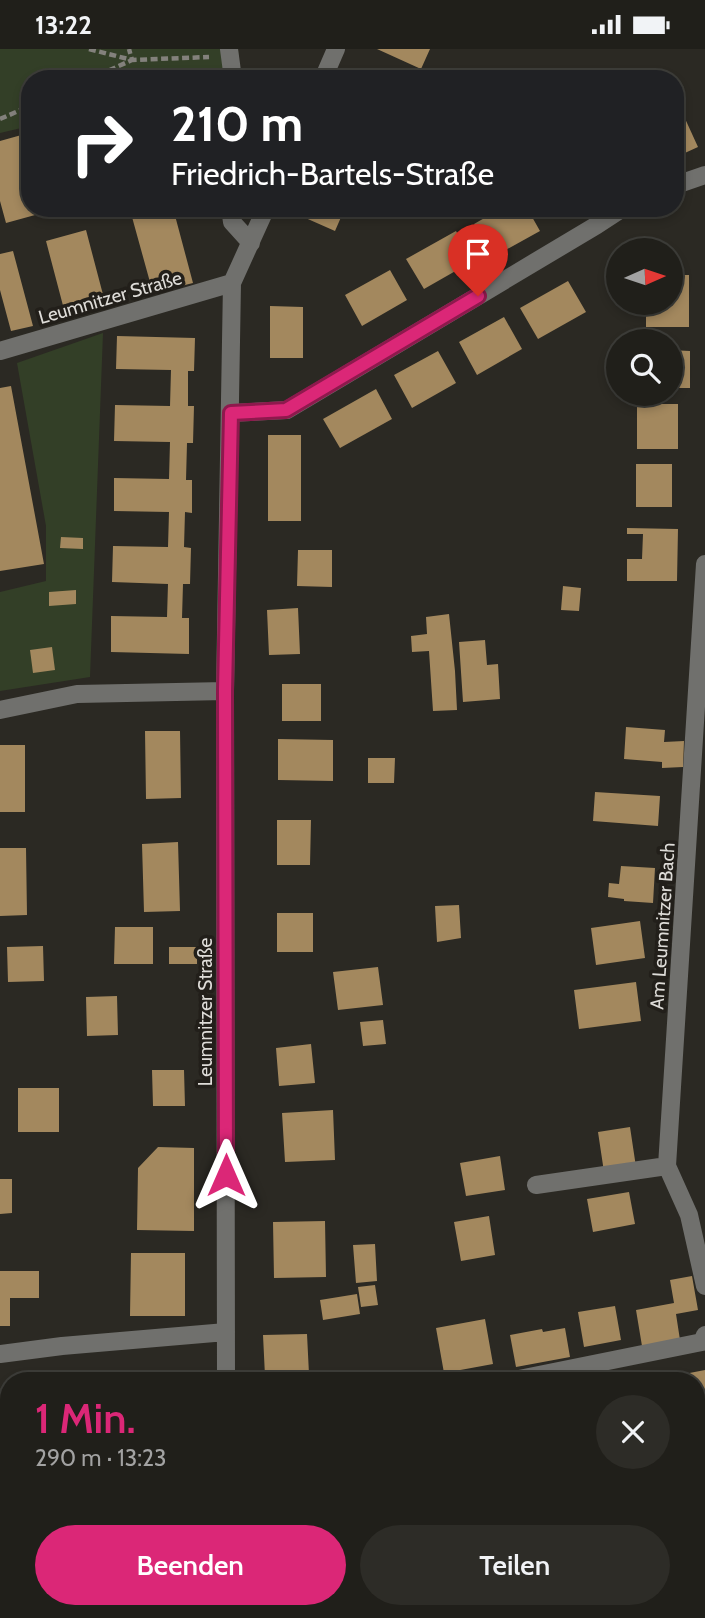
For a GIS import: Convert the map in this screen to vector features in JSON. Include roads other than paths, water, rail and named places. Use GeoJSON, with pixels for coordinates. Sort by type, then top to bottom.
{"type":"FeatureCollection","features":[{"type":"Feature","properties":{"kind":"street"},"geometry":{"type":"LineString","coordinates":[[327,70],[336,49]]}},
{"type":"Feature","properties":{"kind":"street"},"geometry":{"type":"LineString","coordinates":[[684,183],[705,176]]}},
{"type":"Feature","properties":{"kind":"street"},"geometry":{"type":"LineString","coordinates":[[231,217],[232,222],[251,243]]}},
{"type":"Feature","properties":{"kind":"street"},"geometry":{"type":"LineString","coordinates":[[232,283],[262,217]]}},
{"type":"Feature","properties":{"kind":"street"},"geometry":{"type":"LineString","coordinates":[[231,413],[286,410],[609,217]]}},
{"type":"Feature","properties":{"kind":"street","name":"Leumnitzer Straße"},"geometry":{"type":"LineString","coordinates":[[0,351],[232,283],[225,691],[226,1372]]}},
{"type":"Feature","properties":{"kind":"street","name":"Am Leumnitzer Bach"},"geometry":{"type":"LineString","coordinates":[[705,564],[667,1166],[689,1215],[705,1286]]}},
{"type":"Feature","properties":{"kind":"street"},"geometry":{"type":"LineString","coordinates":[[0,710],[76,694],[225,691]]}},
{"type":"Feature","properties":{"kind":"street"},"geometry":{"type":"LineString","coordinates":[[536,1185],[667,1166]]}},
{"type":"Feature","properties":{"kind":"street"},"geometry":{"type":"LineString","coordinates":[[0,1354],[226,1332]]}},
{"type":"Feature","properties":{"kind":"street"},"geometry":{"type":"LineString","coordinates":[[554,1372],[702,1342],[705,1335]]}}]}
